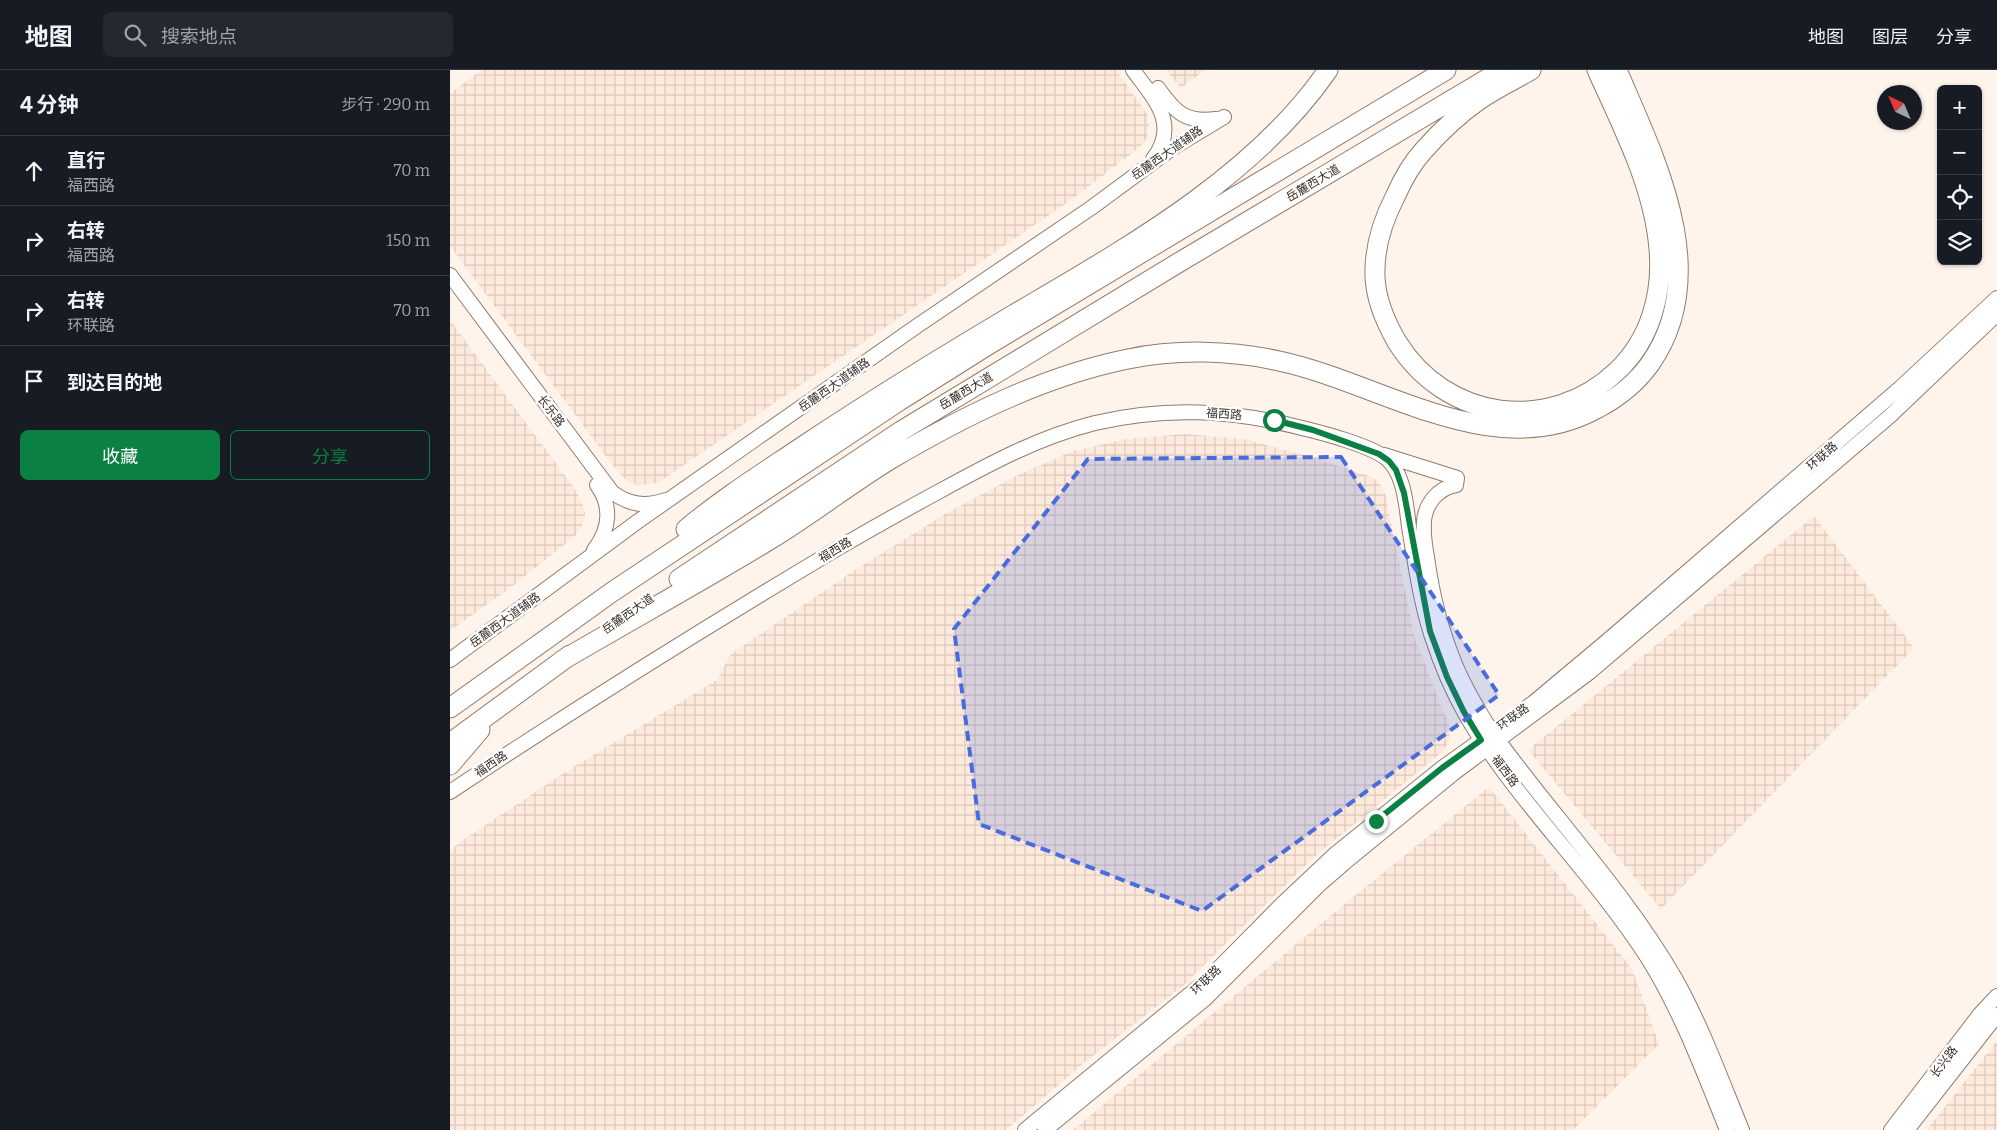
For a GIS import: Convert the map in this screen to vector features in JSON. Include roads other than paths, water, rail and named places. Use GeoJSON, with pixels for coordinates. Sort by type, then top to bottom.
{"type":"FeatureCollection","features":[{"type":"Feature","properties":{"kind":"highway"},"geometry":{"type":"LineString","coordinates":[[612,592],[726,498],[887,392],[970,340],[1101,264],[1151,231],[1218,182],[1256,151],[1288,120],[1318,85],[1328,70]]}},
{"type":"Feature","properties":{"kind":"highway"},"geometry":{"type":"LineString","coordinates":[[450,708],[612,592],[825,449],[972,356],[1446,70]]}},
{"type":"Feature","properties":{"kind":"highway","name":"岳麓西大道"},"geometry":{"type":"LineString","coordinates":[[450,742],[639,606],[901,431],[1502,70]]}},
{"type":"Feature","properties":{"kind":"highway"},"geometry":{"type":"LineString","coordinates":[[1531,70],[1480,100],[1450,124],[1423,151],[1407,174],[1386,215],[1380,235],[1375,278],[1384,314],[1392,333],[1413,363],[1442,388],[1461,399],[1481,407],[1520,412],[1542,410],[1567,404],[1587,394],[1606,381],[1624,365],[1639,345],[1655,306],[1659,288],[1660,266],[1659,246],[1652,212],[1633,152],[1597,72]]}},
{"type":"Feature","properties":{"kind":"highway"},"geometry":{"type":"LineString","coordinates":[[561,661],[772,538],[890,460],[944,430],[1038,386],[1083,370],[1130,358],[1212,353],[1278,360],[1324,373],[1443,415],[1495,428],[1522,430],[1545,428],[1566,423],[1602,406],[1646,370],[1660,348],[1674,311],[1677,275],[1676,239],[1668,195],[1658,166],[1617,70]]}},
{"type":"Feature","properties":{"kind":"highway"},"geometry":{"type":"LineString","coordinates":[[450,701],[475,690]]}},
{"type":"Feature","properties":{"kind":"highway"},"geometry":{"type":"LineString","coordinates":[[450,765],[501,706]]}},
{"type":"Feature","properties":{"kind":"main road"},"geometry":{"type":"LineString","coordinates":[[1133,70],[1158,104],[1164,118],[1163,143],[1148,166]]}},
{"type":"Feature","properties":{"kind":"main road","name":"岳麓西大道辅路"},"geometry":{"type":"LineString","coordinates":[[450,660],[588,558],[917,326],[1091,208],[1191,135],[1224,117],[1194,120],[1178,112],[1167,101],[1144,70]]}},
{"type":"Feature","properties":{"kind":"main road","name":"长乐路"},"geometry":{"type":"LineString","coordinates":[[450,275],[612,492],[628,502],[637,504],[658,503],[676,496]]}},
{"type":"Feature","properties":{"kind":"main road","name":"长乐路"},"geometry":{"type":"LineString","coordinates":[[450,288],[605,497],[608,506],[606,527],[598,545],[588,558]]}},
{"type":"Feature","properties":{"kind":"main road","name":"环联路"},"geometry":{"type":"LineString","coordinates":[[1045,1130],[1205,999],[1319,885],[1454,773],[1532,703],[1706,556],[1900,388],[1997,298]]}},
{"type":"Feature","properties":{"kind":"main road","name":"环联路"},"geometry":{"type":"LineString","coordinates":[[1026,1130],[1207,980],[1334,854],[1442,768],[1490,740],[1590,672],[1890,416],[1997,314]]}},
{"type":"Feature","properties":{"kind":"main road","name":"福西路"},"geometry":{"type":"LineString","coordinates":[[450,792],[672,648],[861,535],[1010,454],[1063,432],[1100,422],[1138,415],[1174,412],[1237,414],[1313,430],[1379,454],[1389,461],[1396,470],[1402,483],[1430,631],[1447,677],[1464,712],[1490,740],[1646,956],[1685,1026],[1726,1130]]}},
{"type":"Feature","properties":{"kind":"main road"},"geometry":{"type":"LineString","coordinates":[[1379,454],[1457,478],[1456,486],[1443,490],[1434,497],[1427,507],[1424,522],[1424,538],[1430,583],[1443,631],[1456,666],[1490,740],[1633,916],[1675,978],[1705,1039],[1742,1130]]}},
{"type":"Feature","properties":{"kind":"main road","name":"长兴路"},"geometry":{"type":"LineString","coordinates":[[1891,1130],[1980,1014],[1997,996]]}},
{"type":"Feature","properties":{"kind":"main road","name":"长兴路"},"geometry":{"type":"LineString","coordinates":[[1907,1130],[1997,1015]]}}]}
